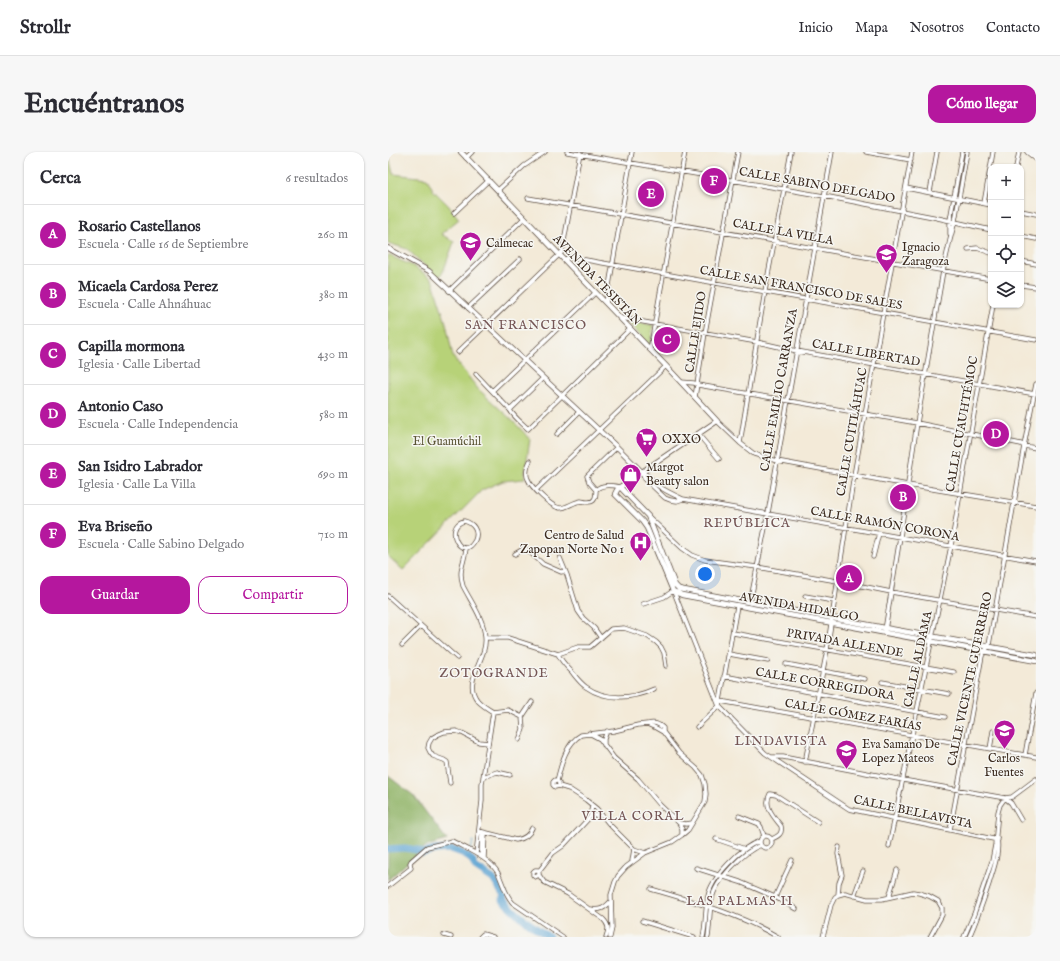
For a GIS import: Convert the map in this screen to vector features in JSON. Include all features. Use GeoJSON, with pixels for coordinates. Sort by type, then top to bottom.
{"type":"FeatureCollection","features":[{"type":"Feature","properties":{"kind":"main road","name":"AVENIDA TESISTÁN"},"geometry":{"type":"LineString","coordinates":[[461,152],[621,318],[717,421]]}},
{"type":"Feature","properties":{"kind":"main road"},"geometry":{"type":"LineString","coordinates":[[673,592],[647,528],[615,494],[616,490],[717,421]]}},
{"type":"Feature","properties":{"kind":"main road","name":"AVENIDA HIDALGO"},"geometry":{"type":"LineString","coordinates":[[620,487],[648,516],[675,585],[679,589],[737,606],[750,606]]}},
{"type":"Feature","properties":{"kind":"main road","name":"AVENIDA HIDALGO"},"geometry":{"type":"LineString","coordinates":[[673,592],[682,595],[701,596],[832,620],[1036,660]]}},
{"type":"Feature","properties":{"kind":"main road","name":"AVENIDA HIDALGO"},"geometry":{"type":"LineString","coordinates":[[932,639],[988,646],[1036,655]]}},
{"type":"Feature","properties":{"kind":"street"},"geometry":{"type":"LineString","coordinates":[[466,158],[472,152]]}},
{"type":"Feature","properties":{"kind":"street"},"geometry":{"type":"LineString","coordinates":[[498,190],[524,166],[545,152]]}},
{"type":"Feature","properties":{"kind":"street","name":"CALLE SABINO DELGADO"},"geometry":{"type":"LineString","coordinates":[[567,152],[580,153],[824,196],[955,221],[988,229]]}},
{"type":"Feature","properties":{"kind":"street"},"geometry":{"type":"LineString","coordinates":[[606,303],[632,152]]}},
{"type":"Feature","properties":{"kind":"street"},"geometry":{"type":"LineString","coordinates":[[650,350],[685,152]]}},
{"type":"Feature","properties":{"kind":"street","name":"CALLE EJIDO"},"geometry":{"type":"LineString","coordinates":[[695,397],[705,333],[738,152]]}},
{"type":"Feature","properties":{"kind":"street"},"geometry":{"type":"LineString","coordinates":[[740,443],[790,152]]}},
{"type":"Feature","properties":{"kind":"street","name":"CALLE EMILIO CARRANZA"},"geometry":{"type":"LineString","coordinates":[[750,606],[832,152]]}},
{"type":"Feature","properties":{"kind":"street"},"geometry":{"type":"LineString","coordinates":[[866,152],[911,160]]}},
{"type":"Feature","properties":{"kind":"street","name":"CALLE CUITLÁHUAC"},"geometry":{"type":"LineString","coordinates":[[805,762],[827,650],[854,475],[912,152]]}},
{"type":"Feature","properties":{"kind":"street"},"geometry":{"type":"LineString","coordinates":[[930,192],[938,152]]}},
{"type":"Feature","properties":{"kind":"street"},"geometry":{"type":"LineString","coordinates":[[950,240],[950,220],[962,152]]}},
{"type":"Feature","properties":{"kind":"street"},"geometry":{"type":"LineString","coordinates":[[885,630],[917,423],[943,271],[955,221],[967,152]]}},
{"type":"Feature","properties":{"kind":"street"},"geometry":{"type":"LineString","coordinates":[[984,203],[993,152]]}},
{"type":"Feature","properties":{"kind":"street"},"geometry":{"type":"LineString","coordinates":[[1017,164],[1019,152]]}},
{"type":"Feature","properties":{"kind":"street"},"geometry":{"type":"LineString","coordinates":[[1027,152],[1036,159]]}},
{"type":"Feature","properties":{"kind":"street"},"geometry":{"type":"LineString","coordinates":[[458,352],[559,255],[562,250],[580,153]]}},
{"type":"Feature","properties":{"kind":"street"},"geometry":{"type":"LineString","coordinates":[[454,213],[489,180]]}},
{"type":"Feature","properties":{"kind":"street"},"geometry":{"type":"LineString","coordinates":[[906,188],[988,204]]}},
{"type":"Feature","properties":{"kind":"street","name":"CALLE LA VILLA"},"geometry":{"type":"LineString","coordinates":[[528,198],[988,278]]}},
{"type":"Feature","properties":{"kind":"street"},"geometry":{"type":"LineString","coordinates":[[1024,212],[1036,214]]}},
{"type":"Feature","properties":{"kind":"street"},"geometry":{"type":"LineString","coordinates":[[449,291],[524,218]]}},
{"type":"Feature","properties":{"kind":"street"},"geometry":{"type":"LineString","coordinates":[[1024,237],[1036,240]]}},
{"type":"Feature","properties":{"kind":"street"},"geometry":{"type":"LineString","coordinates":[[388,248],[429,271],[642,472]]}},
{"type":"Feature","properties":{"kind":"street"},"geometry":{"type":"LineString","coordinates":[[968,249],[977,248],[988,252]]}},
{"type":"Feature","properties":{"kind":"street","name":"CALLE SAN FRANCISCO DE SALES"},"geometry":{"type":"LineString","coordinates":[[564,260],[569,257],[664,273],[1036,340]]}},
{"type":"Feature","properties":{"kind":"street"},"geometry":{"type":"LineString","coordinates":[[468,308],[520,259]]}},
{"type":"Feature","properties":{"kind":"street"},"geometry":{"type":"LineString","coordinates":[[1024,262],[1036,264]]}},
{"type":"Feature","properties":{"kind":"street"},"geometry":{"type":"LineString","coordinates":[[1024,285],[1036,287]]}},
{"type":"Feature","properties":{"kind":"street"},"geometry":{"type":"LineString","coordinates":[[492,391],[595,292]]}},
{"type":"Feature","properties":{"kind":"street","name":"CALLE CUAUHTÉMOC"},"geometry":{"type":"LineString","coordinates":[[951,546],[992,308]]}},
{"type":"Feature","properties":{"kind":"street","name":"CALLE LIBERTAD"},"geometry":{"type":"LineString","coordinates":[[621,318],[1035,394]]}},
{"type":"Feature","properties":{"kind":"street"},"geometry":{"type":"LineString","coordinates":[[476,374],[515,417],[528,429],[630,329]]}},
{"type":"Feature","properties":{"kind":"street"},"geometry":{"type":"LineString","coordinates":[[536,490],[666,366]]}},
{"type":"Feature","properties":{"kind":"street"},"geometry":{"type":"LineString","coordinates":[[510,410],[544,378]]}},
{"type":"Feature","properties":{"kind":"street"},"geometry":{"type":"LineString","coordinates":[[681,382],[694,383],[698,385],[917,423],[1036,448]]}},
{"type":"Feature","properties":{"kind":"street","name":"CALLE VICENTE GUERRERO"},"geometry":{"type":"LineString","coordinates":[[950,830],[982,656],[988,646],[1036,384]]}},
{"type":"Feature","properties":{"kind":"street"},"geometry":{"type":"LineString","coordinates":[[557,434],[579,412]]}},
{"type":"Feature","properties":{"kind":"street","name":"AVENIDA TESISTÁN"},"geometry":{"type":"LineString","coordinates":[[717,421],[754,454],[777,461],[908,485],[1036,506]]}},
{"type":"Feature","properties":{"kind":"street"},"geometry":{"type":"LineString","coordinates":[[698,434],[719,459]]}},
{"type":"Feature","properties":{"kind":"street"},"geometry":{"type":"LineString","coordinates":[[530,461],[526,470],[527,478],[536,490],[554,506],[559,508],[580,501],[592,502],[595,500],[596,490],[589,482],[587,476],[617,447]]}},
{"type":"Feature","properties":{"kind":"street","name":"CALLE RAMÓN CORONA"},"geometry":{"type":"LineString","coordinates":[[642,472],[668,492],[683,499],[1036,561]]}},
{"type":"Feature","properties":{"kind":"street","name":"CALLE RAMÓN CORONA"},"geometry":{"type":"LineString","coordinates":[[642,472],[644,479],[665,498],[677,501],[683,499]]}},
{"type":"Feature","properties":{"kind":"street"},"geometry":{"type":"LineString","coordinates":[[596,490],[600,486],[620,487]]}},
{"type":"Feature","properties":{"kind":"street"},"geometry":{"type":"LineString","coordinates":[[607,486],[615,494]]}},
{"type":"Feature","properties":{"kind":"street"},"geometry":{"type":"LineString","coordinates":[[648,516],[682,548],[697,558],[838,581],[890,592],[1036,617]]}},
{"type":"Feature","properties":{"kind":"street"},"geometry":{"type":"LineString","coordinates":[[466,548],[463,548],[458,544],[455,536],[457,525],[464,521],[473,526],[476,533],[474,541],[469,547],[466,548],[460,576],[463,586],[479,616],[486,638],[484,652],[475,672],[472,684],[474,694],[477,700],[493,712],[508,710],[522,717]]}},
{"type":"Feature","properties":{"kind":"street"},"geometry":{"type":"LineString","coordinates":[[873,557],[880,533]]}},
{"type":"Feature","properties":{"kind":"street","name":"CALLE ALDAMA"},"geometry":{"type":"LineString","coordinates":[[889,846],[951,546]]}},
{"type":"Feature","properties":{"kind":"street"},"geometry":{"type":"LineString","coordinates":[[515,554],[525,548],[543,564],[561,572],[565,571]]}},
{"type":"Feature","properties":{"kind":"street"},"geometry":{"type":"LineString","coordinates":[[560,558],[578,611],[601,638]]}},
{"type":"Feature","properties":{"kind":"street"},"geometry":{"type":"LineString","coordinates":[[643,604],[664,597],[673,592]]}},
{"type":"Feature","properties":{"kind":"street","name":"CALLE BELLAVISTA"},"geometry":{"type":"LineString","coordinates":[[673,592],[715,698],[765,753],[849,809],[997,839]]}},
{"type":"Feature","properties":{"kind":"street"},"geometry":{"type":"LineString","coordinates":[[388,596],[457,658]]}},
{"type":"Feature","properties":{"kind":"street"},"geometry":{"type":"LineString","coordinates":[[805,596],[834,601]]}},
{"type":"Feature","properties":{"kind":"street"},"geometry":{"type":"LineString","coordinates":[[697,727],[719,704],[737,606]]}},
{"type":"Feature","properties":{"kind":"street"},"geometry":{"type":"LineString","coordinates":[[402,645],[421,626]]}},
{"type":"Feature","properties":{"kind":"street"},"geometry":{"type":"LineString","coordinates":[[486,638],[508,638],[558,654],[578,647],[590,647],[611,629],[624,628],[647,636],[656,642],[664,653],[666,666]]}},
{"type":"Feature","properties":{"kind":"street","name":"PRIVADA ALLENDE"},"geometry":{"type":"LineString","coordinates":[[732,633],[954,672]]}},
{"type":"Feature","properties":{"kind":"street"},"geometry":{"type":"LineString","coordinates":[[558,654],[560,659],[581,683],[596,693],[622,698],[634,696],[654,689]]}},
{"type":"Feature","properties":{"kind":"street"},"geometry":{"type":"LineString","coordinates":[[728,654],[768,661]]}},
{"type":"Feature","properties":{"kind":"street"},"geometry":{"type":"LineString","coordinates":[[786,664],[865,679]]}},
{"type":"Feature","properties":{"kind":"street","name":"CALLE CORREGIDORA"},"geometry":{"type":"LineString","coordinates":[[724,676],[945,717]]}},
{"type":"Feature","properties":{"kind":"street"},"geometry":{"type":"LineString","coordinates":[[882,682],[949,694]]}},
{"type":"Feature","properties":{"kind":"street"},"geometry":{"type":"LineString","coordinates":[[1025,755],[1036,693]]}},
{"type":"Feature","properties":{"kind":"street"},"geometry":{"type":"LineString","coordinates":[[519,740],[523,729],[522,717],[532,702]]}},
{"type":"Feature","properties":{"kind":"street","name":"CALLE GÓMEZ FARÍAS"},"geometry":{"type":"LineString","coordinates":[[719,704],[813,718],[1036,757]]}},
{"type":"Feature","properties":{"kind":"street"},"geometry":{"type":"LineString","coordinates":[[482,858],[483,777],[493,712]]}},
{"type":"Feature","properties":{"kind":"street"},"geometry":{"type":"LineString","coordinates":[[610,937],[612,928],[611,901],[613,889],[618,876],[631,862],[646,853],[672,842],[682,835],[692,823],[705,802],[705,784],[702,775],[678,753],[663,732],[663,728],[658,724],[638,725],[614,731],[581,735],[575,739],[570,746],[557,781],[559,786],[578,794],[592,805],[634,849],[646,853]]}},
{"type":"Feature","properties":{"kind":"street"},"geometry":{"type":"LineString","coordinates":[[450,783],[447,762],[433,756],[428,748],[432,738],[444,732],[456,731],[479,742],[488,743]]}},
{"type":"Feature","properties":{"kind":"street"},"geometry":{"type":"LineString","coordinates":[[604,745],[604,739],[607,731]]}},
{"type":"Feature","properties":{"kind":"street"},"geometry":{"type":"LineString","coordinates":[[990,749],[993,731]]}},
{"type":"Feature","properties":{"kind":"street"},"geometry":{"type":"LineString","coordinates":[[589,733],[598,738],[614,758],[638,779],[660,805],[679,823],[682,829],[682,835]]}},
{"type":"Feature","properties":{"kind":"street"},"geometry":{"type":"LineString","coordinates":[[771,757],[1005,798],[1012,797],[1036,779]]}},
{"type":"Feature","properties":{"kind":"street"},"geometry":{"type":"LineString","coordinates":[[483,777],[497,772],[510,775]]}},
{"type":"Feature","properties":{"kind":"street"},"geometry":{"type":"LineString","coordinates":[[772,839],[779,836],[782,829],[768,807],[768,797],[770,794],[776,795],[818,822]]}},
{"type":"Feature","properties":{"kind":"street"},"geometry":{"type":"LineString","coordinates":[[1005,798],[1011,803],[1021,820]]}},
{"type":"Feature","properties":{"kind":"street"},"geometry":{"type":"LineString","coordinates":[[964,937],[974,914],[992,861],[997,839],[1000,805],[1005,798]]}},
{"type":"Feature","properties":{"kind":"street"},"geometry":{"type":"LineString","coordinates":[[590,818],[592,805]]}},
{"type":"Feature","properties":{"kind":"street"},"geometry":{"type":"LineString","coordinates":[[602,816],[596,815],[590,818],[563,846],[553,853],[539,873],[544,882],[568,894],[603,919],[608,924],[609,928],[606,937]]}},
{"type":"Feature","properties":{"kind":"street"},"geometry":{"type":"LineString","coordinates":[[739,816],[758,824],[761,827],[764,836]]}},
{"type":"Feature","properties":{"kind":"street"},"geometry":{"type":"LineString","coordinates":[[679,823],[692,823]]}},
{"type":"Feature","properties":{"kind":"street"},"geometry":{"type":"LineString","coordinates":[[482,832],[516,840],[526,837],[532,828]]}},
{"type":"Feature","properties":{"kind":"street"},"geometry":{"type":"LineString","coordinates":[[475,854],[482,832]]}},
{"type":"Feature","properties":{"kind":"street"},"geometry":{"type":"LineString","coordinates":[[764,836],[770,836],[772,839]]}},
{"type":"Feature","properties":{"kind":"street"},"geometry":{"type":"LineString","coordinates":[[704,937],[709,907],[716,887],[751,844],[760,841],[764,836]]}},
{"type":"Feature","properties":{"kind":"street"},"geometry":{"type":"LineString","coordinates":[[716,839],[746,850]]}},
{"type":"Feature","properties":{"kind":"street"},"geometry":{"type":"LineString","coordinates":[[708,937],[710,924],[708,896],[719,875],[746,850],[761,846],[765,848],[770,847],[772,844],[772,839]]}},
{"type":"Feature","properties":{"kind":"street"},"geometry":{"type":"LineString","coordinates":[[969,937],[979,916],[996,862],[998,846],[997,839]]}},
{"type":"Feature","properties":{"kind":"street"},"geometry":{"type":"LineString","coordinates":[[388,886],[411,868],[411,861],[427,847],[452,841],[482,858],[494,868],[498,873],[509,899],[563,937]]}},
{"type":"Feature","properties":{"kind":"street"},"geometry":{"type":"LineString","coordinates":[[760,841],[761,846]]}},
{"type":"Feature","properties":{"kind":"street"},"geometry":{"type":"LineString","coordinates":[[838,895],[839,883],[842,875],[838,854],[839,847]]}},
{"type":"Feature","properties":{"kind":"street"},"geometry":{"type":"LineString","coordinates":[[631,862],[634,855],[634,849]]}},
{"type":"Feature","properties":{"kind":"street"},"geometry":{"type":"LineString","coordinates":[[774,897],[792,860]]}},
{"type":"Feature","properties":{"kind":"street"},"geometry":{"type":"LineString","coordinates":[[696,868],[740,882],[774,897],[796,909]]}},
{"type":"Feature","properties":{"kind":"street"},"geometry":{"type":"LineString","coordinates":[[889,898],[897,870]]}},
{"type":"Feature","properties":{"kind":"street"},"geometry":{"type":"LineString","coordinates":[[854,896],[863,871]]}},
{"type":"Feature","properties":{"kind":"street"},"geometry":{"type":"LineString","coordinates":[[651,889],[728,913],[761,927],[778,937]]}},
{"type":"Feature","properties":{"kind":"street"},"geometry":{"type":"LineString","coordinates":[[823,937],[834,897],[844,893],[867,899],[874,899],[889,898],[913,892],[924,894],[938,901],[942,908],[942,916],[930,937]]}},
{"type":"Feature","properties":{"kind":"street"},"geometry":{"type":"LineString","coordinates":[[590,909],[602,909],[611,901]]}},
{"type":"Feature","properties":{"kind":"street"},"geometry":{"type":"LineString","coordinates":[[974,914],[979,916]]}},
{"type":"Feature","properties":{"kind":"street"},"geometry":{"type":"LineString","coordinates":[[642,921],[694,937]]}},
{"type":"Feature","properties":{"kind":"street"},"geometry":{"type":"LineString","coordinates":[[444,935],[451,937]]}},
{"type":"Feature","properties":{"kind":"street"},"geometry":{"type":"LineString","coordinates":[[480,936],[486,935],[493,937]]}},
{"type":"Feature","properties":{"kind":"green space"},"geometry":{"type":"Polygon","coordinates":[[[388,152],[393,174],[427,178],[433,190],[459,219],[441,234],[454,242],[443,272],[438,278],[407,249],[388,243],[388,152]]]}},
{"type":"Feature","properties":{"kind":"green space","name":"El Guamúchil"},"geometry":{"type":"Polygon","coordinates":[[[388,255],[413,266],[432,279],[446,323],[453,357],[478,389],[530,439],[524,479],[503,481],[482,490],[403,570],[388,556],[388,255]]]}},
{"type":"Feature","properties":{"kind":"green space"},"geometry":{"type":"Polygon","coordinates":[[[627,321],[653,325],[650,346],[627,321]]]}},
{"type":"Feature","properties":{"kind":"green space"},"geometry":{"type":"Polygon","coordinates":[[[388,776],[413,795],[447,840],[426,846],[388,880],[388,776]]]}},
{"type":"Feature","properties":{"kind":"waterway"},"geometry":{"type":"LineString","coordinates":[[471,850],[473,841]]}},
{"type":"Feature","properties":{"kind":"waterway"},"geometry":{"type":"LineString","coordinates":[[388,849],[405,848],[417,850],[423,853],[451,849],[462,853],[472,860],[475,867],[493,879],[504,896],[503,900],[509,906],[525,920],[549,937]]}},
{"type":"Feature","properties":{"kind":"waterway"},"geometry":{"type":"LineString","coordinates":[[470,858],[471,853]]}},
{"type":"Feature","properties":{"kind":"place","name":"Eva Briseño"},"geometry":{"type":"Point","coordinates":[714,181]}},
{"type":"Feature","properties":{"kind":"place","name":"San Isidro Labrador"},"geometry":{"type":"Point","coordinates":[651,194]}},
{"type":"Feature","properties":{"kind":"place","name":"Calmecac"},"geometry":{"type":"Point","coordinates":[471,262]}},
{"type":"Feature","properties":{"kind":"place","name":"Ignacio Zaragoza"},"geometry":{"type":"Point","coordinates":[887,274]}},
{"type":"Feature","properties":{"kind":"place","name":"Capilla mormona"},"geometry":{"type":"Point","coordinates":[667,340]}},
{"type":"Feature","properties":{"kind":"place","name":"Antonio Caso"},"geometry":{"type":"Point","coordinates":[996,434]}},
{"type":"Feature","properties":{"kind":"place","name":"OXXO"},"geometry":{"type":"Point","coordinates":[646,458]}},
{"type":"Feature","properties":{"kind":"place","name":"Margot Beauty salon"},"geometry":{"type":"Point","coordinates":[631,494]}},
{"type":"Feature","properties":{"kind":"place","name":"Micaela Cardosa Perez"},"geometry":{"type":"Point","coordinates":[903,497]}},
{"type":"Feature","properties":{"kind":"place","name":"Centro de Salud Zapopan Norte No 1"},"geometry":{"type":"Point","coordinates":[640,562]}},
{"type":"Feature","properties":{"kind":"place","name":"Rosario Castellanos"},"geometry":{"type":"Point","coordinates":[849,578]}},
{"type":"Feature","properties":{"kind":"place","name":"Carlos Fuentes"},"geometry":{"type":"Point","coordinates":[1004,750]}},
{"type":"Feature","properties":{"kind":"place","name":"Eva Samano De Lopez Mateos"},"geometry":{"type":"Point","coordinates":[846,770]}},
{"type":"Feature","properties":{"kind":"district","name":"SAN FRANCISCO"},"geometry":{"type":"Point","coordinates":[526,325]}},
{"type":"Feature","properties":{"kind":"district","name":"REPÚBLICA"},"geometry":{"type":"Point","coordinates":[747,523]}},
{"type":"Feature","properties":{"kind":"district","name":"ZOTOGRANDE"},"geometry":{"type":"Point","coordinates":[494,673]}},
{"type":"Feature","properties":{"kind":"district","name":"LINDAVISTA"},"geometry":{"type":"Point","coordinates":[781,741]}},
{"type":"Feature","properties":{"kind":"district","name":"VILLA CORAL"},"geometry":{"type":"Point","coordinates":[633,816]}},
{"type":"Feature","properties":{"kind":"district","name":"LAS PALMAS II"},"geometry":{"type":"Point","coordinates":[740,901]}}]}
